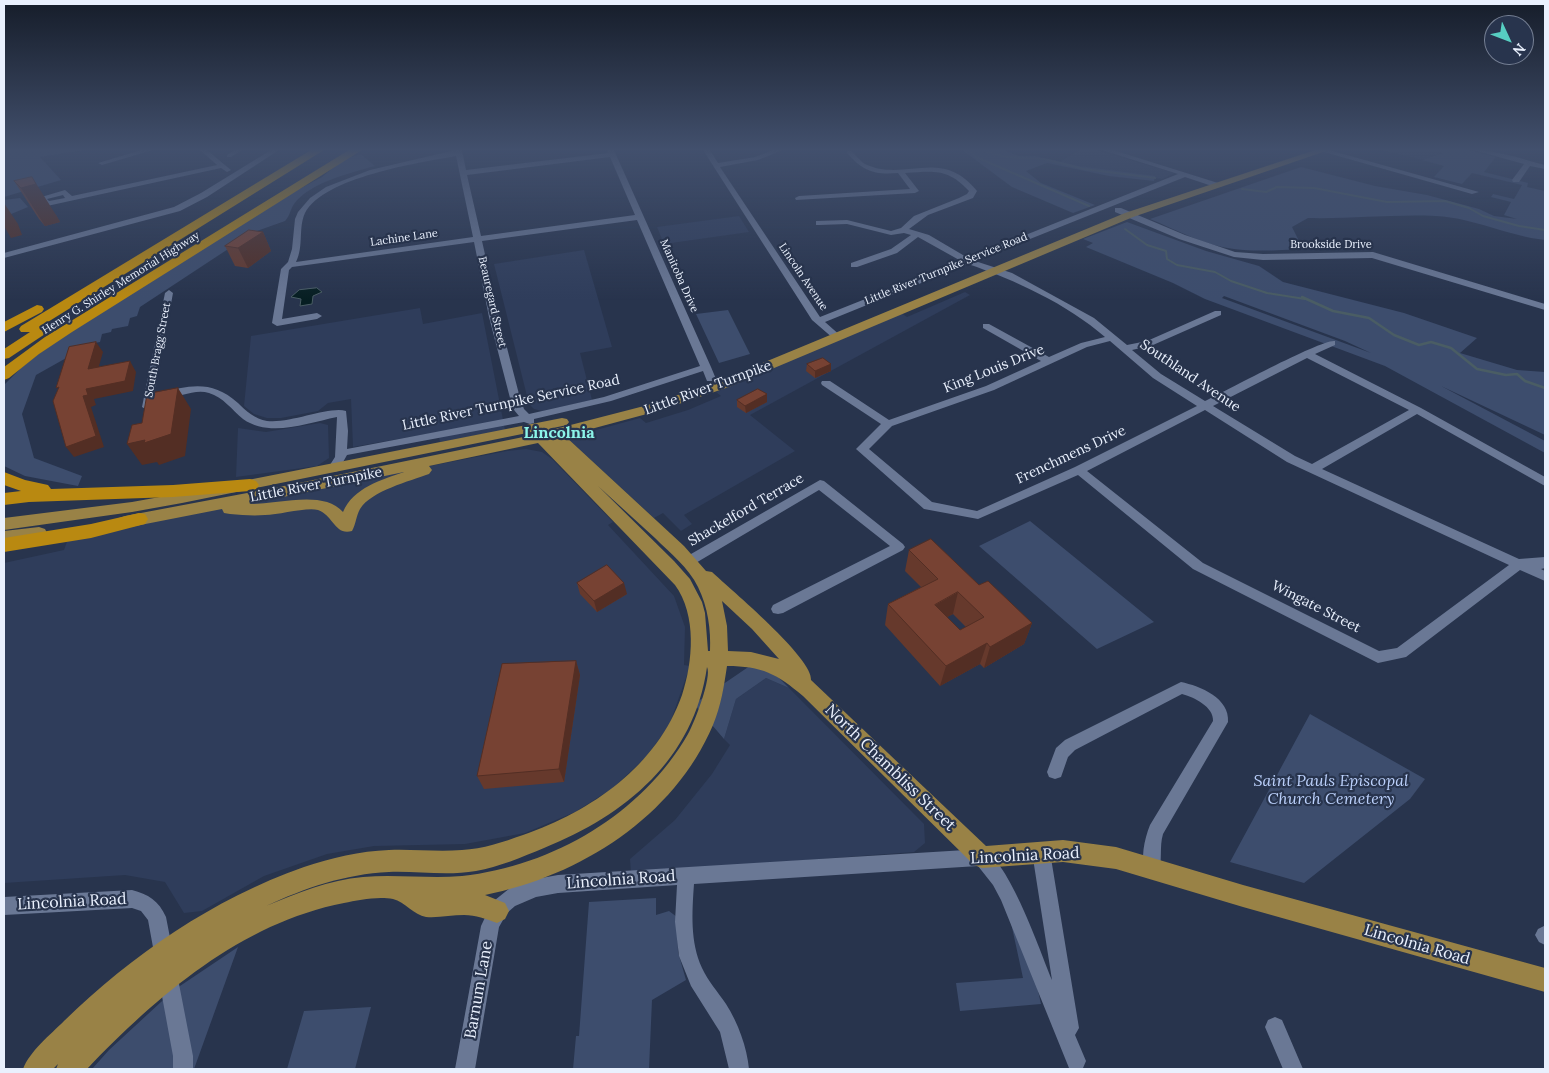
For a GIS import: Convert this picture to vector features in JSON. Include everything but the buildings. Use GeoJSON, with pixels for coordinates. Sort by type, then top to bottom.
{"type":"FeatureCollection","features":[{"type":"Feature","properties":{"kind":"highway","name":"Henry G. Shirley Memorial Highway"},"geometry":{"type":"LineString","coordinates":[[4,328],[215,200]]}},
{"type":"Feature","properties":{"kind":"highway"},"geometry":{"type":"LineString","coordinates":[[4,342],[236,200]]}},
{"type":"Feature","properties":{"kind":"highway","name":"Henry G. Shirley Memorial Highway"},"geometry":{"type":"LineString","coordinates":[[4,355],[255,200]]}},
{"type":"Feature","properties":{"kind":"highway"},"geometry":{"type":"LineString","coordinates":[[4,375],[27,356],[88,316],[273,200]]}},
{"type":"Feature","properties":{"kind":"highway"},"geometry":{"type":"LineString","coordinates":[[4,321],[48,302]]}},
{"type":"Feature","properties":{"kind":"highway"},"geometry":{"type":"LineString","coordinates":[[4,478],[34,488],[113,492]]}},
{"type":"Feature","properties":{"kind":"highway"},"geometry":{"type":"LineString","coordinates":[[4,499],[113,492],[173,491],[250,485]]}},
{"type":"Feature","properties":{"kind":"highway"},"geometry":{"type":"LineString","coordinates":[[4,545],[91,531],[139,519]]}},
{"type":"Feature","properties":{"kind":"main road","name":"Little River Turnpike"},"geometry":{"type":"LineString","coordinates":[[4,537],[92,527],[190,510],[343,466],[462,455],[682,400],[827,329],[1145,200]]}},
{"type":"Feature","properties":{"kind":"main road","name":"Little River Turnpike"},"geometry":{"type":"LineString","coordinates":[[4,524],[132,507],[250,485],[505,432],[545,434],[622,408],[827,329],[995,270],[1129,215],[1173,200]]}},
{"type":"Feature","properties":{"kind":"main road"},"geometry":{"type":"LineString","coordinates":[[545,434],[753,620],[785,654],[810,690]]}},
{"type":"Feature","properties":{"kind":"main road"},"geometry":{"type":"LineString","coordinates":[[69,1069],[129,1011],[168,977],[231,936],[281,911],[314,899],[373,888],[453,888],[504,880],[548,865],[599,838],[617,826],[656,791],[687,752],[704,722],[715,684],[708,659],[699,639],[693,602],[684,584],[545,434]]}},
{"type":"Feature","properties":{"kind":"main road"},"geometry":{"type":"LineString","coordinates":[[190,510],[265,510],[318,504],[332,510],[346,527],[353,506],[365,496],[462,455]]}},
{"type":"Feature","properties":{"kind":"main road"},"geometry":{"type":"LineString","coordinates":[[36,1069],[82,1023],[162,953],[248,902],[324,872],[376,862],[451,862],[495,855],[558,833],[593,815],[634,784],[669,744],[686,712],[695,683],[719,637],[714,605],[706,585],[689,561]]}},
{"type":"Feature","properties":{"kind":"main road","name":"North Chambliss Street"},"geometry":{"type":"LineString","coordinates":[[708,659],[736,657],[763,660],[785,670],[810,690],[982,857]]}},
{"type":"Feature","properties":{"kind":"main road","name":"Lincolnia Road"},"geometry":{"type":"LineString","coordinates":[[982,857],[1041,852],[1089,853],[1152,868],[1243,896],[1545,980]]}},
{"type":"Feature","properties":{"kind":"main road"},"geometry":{"type":"LineString","coordinates":[[398,889],[425,905],[466,903],[480,905],[497,911]]}},
{"type":"Feature","properties":{"kind":"street"},"geometry":{"type":"LineString","coordinates":[[4,256],[169,212],[195,200]]}},
{"type":"Feature","properties":{"kind":"street"},"geometry":{"type":"LineString","coordinates":[[311,200],[300,215],[297,254],[285,269],[276,323],[317,316]]}},
{"type":"Feature","properties":{"kind":"street","name":"Beauregard Street"},"geometry":{"type":"LineString","coordinates":[[469,200],[518,410],[545,434]]}},
{"type":"Feature","properties":{"kind":"street","name":"Manitoba Drive"},"geometry":{"type":"LineString","coordinates":[[632,200],[709,373]]}},
{"type":"Feature","properties":{"kind":"street","name":"Lincoln Avenue"},"geometry":{"type":"LineString","coordinates":[[738,200],[783,271],[827,329]]}},
{"type":"Feature","properties":{"kind":"street"},"geometry":{"type":"LineString","coordinates":[[904,230],[908,224],[917,218],[961,200]]}},
{"type":"Feature","properties":{"kind":"street","name":"Little River Turnpike Service Road"},"geometry":{"type":"LineString","coordinates":[[827,329],[967,260],[1119,200]]}},
{"type":"Feature","properties":{"kind":"street","name":"Brookside Drive"},"geometry":{"type":"LineString","coordinates":[[1118,210],[1182,237],[1234,254],[1263,257],[1373,255],[1545,307]]}},
{"type":"Feature","properties":{"kind":"street","name":"Lachine Lane"},"geometry":{"type":"LineString","coordinates":[[290,265],[640,217]]}},
{"type":"Feature","properties":{"kind":"street","name":"Southland Avenue"},"geometry":{"type":"LineString","coordinates":[[819,223],[847,222],[891,233],[904,230],[917,234],[967,260],[995,270],[1085,317],[1168,383],[1272,448],[1313,469],[1521,563],[1545,576]]}},
{"type":"Feature","properties":{"kind":"street"},"geometry":{"type":"LineString","coordinates":[[854,265],[894,251],[917,234]]}},
{"type":"Feature","properties":{"kind":"street","name":"South Bragg Street"},"geometry":{"type":"LineString","coordinates":[[169,293],[148,403],[194,389],[210,390],[217,392],[246,417],[264,424],[280,424],[342,412],[343,431]]}},
{"type":"Feature","properties":{"kind":"street"},"geometry":{"type":"LineString","coordinates":[[1124,349],[1150,343],[1218,313]]}},
{"type":"Feature","properties":{"kind":"street"},"geometry":{"type":"LineString","coordinates":[[986,326],[1050,362]]}},
{"type":"Feature","properties":{"kind":"street","name":"King Louis Drive"},"geometry":{"type":"LineString","coordinates":[[888,424],[990,388],[1084,345],[1111,338]]}},
{"type":"Feature","properties":{"kind":"street","name":"Frenchmens Drive"},"geometry":{"type":"LineString","coordinates":[[888,424],[862,449],[928,506],[978,515],[1079,470],[1307,354],[1332,344]]}},
{"type":"Feature","properties":{"kind":"street"},"geometry":{"type":"LineString","coordinates":[[1307,354],[1418,410],[1545,482]]}},
{"type":"Feature","properties":{"kind":"street","name":"Little River Turnpike Service Road"},"geometry":{"type":"LineString","coordinates":[[343,466],[709,373]]}},
{"type":"Feature","properties":{"kind":"street"},"geometry":{"type":"LineString","coordinates":[[826,383],[888,424]]}},
{"type":"Feature","properties":{"kind":"street"},"geometry":{"type":"LineString","coordinates":[[1313,469],[1418,410]]}},
{"type":"Feature","properties":{"kind":"street"},"geometry":{"type":"LineString","coordinates":[[343,431],[341,439],[343,466]]}},
{"type":"Feature","properties":{"kind":"street"},"geometry":{"type":"LineString","coordinates":[[343,431],[349,437],[343,466]]}},
{"type":"Feature","properties":{"kind":"street","name":"Wingate Street"},"geometry":{"type":"LineString","coordinates":[[1079,470],[1198,566],[1378,657],[1401,654],[1521,563]]}},
{"type":"Feature","properties":{"kind":"street","name":"Shackelford Terrace"},"geometry":{"type":"LineString","coordinates":[[689,561],[820,484],[899,547],[778,609]]}},
{"type":"Feature","properties":{"kind":"street"},"geometry":{"type":"LineString","coordinates":[[1521,563],[1542,564],[1545,562]]}},
{"type":"Feature","properties":{"kind":"street"},"geometry":{"type":"LineString","coordinates":[[1055,772],[1062,753],[1070,745],[1181,688],[1194,692],[1219,708],[1222,714],[1220,722],[1156,831],[1152,843],[1152,868]]}},
{"type":"Feature","properties":{"kind":"street","name":"North Chambliss Street"},"geometry":{"type":"LineString","coordinates":[[1041,852],[1060,980],[1077,1065]]}},
{"type":"Feature","properties":{"kind":"street","name":"Lincolnia Road"},"geometry":{"type":"LineString","coordinates":[[497,911],[505,901],[514,895],[533,888],[558,884],[982,857]]}},
{"type":"Feature","properties":{"kind":"street","name":"North Chambliss Street"},"geometry":{"type":"LineString","coordinates":[[982,857],[999,879],[1007,894],[1077,1065]]}},
{"type":"Feature","properties":{"kind":"street"},"geometry":{"type":"LineString","coordinates":[[686,876],[683,924],[686,945],[692,966],[702,987],[720,1013],[731,1035],[739,1069]]}},
{"type":"Feature","properties":{"kind":"street","name":"Lincolnia Road"},"geometry":{"type":"LineString","coordinates":[[4,906],[132,899],[144,902],[152,908],[157,917],[162,953]]}},
{"type":"Feature","properties":{"kind":"street","name":"Barnum Lane"},"geometry":{"type":"LineString","coordinates":[[465,1069],[490,926],[497,911]]}},
{"type":"Feature","properties":{"kind":"street"},"geometry":{"type":"LineString","coordinates":[[162,953],[183,1056],[183,1069]]}},
{"type":"Feature","properties":{"kind":"street"},"geometry":{"type":"LineString","coordinates":[[1275,1027],[1293,1069]]}},
{"type":"Feature","properties":{"kind":"shaded area"},"geometry":{"type":"Polygon","coordinates":[[[739,216],[749,232],[664,244],[657,227],[739,216]]]}},
{"type":"Feature","properties":{"kind":"shaded area"},"geometry":{"type":"Polygon","coordinates":[[[584,250],[612,347],[580,353],[592,400],[542,411],[534,409],[529,404],[494,264],[584,250]]]}},
{"type":"Feature","properties":{"kind":"shaded area"},"geometry":{"type":"Polygon","coordinates":[[[317,288],[322,292],[313,296],[312,304],[300,306],[301,299],[291,297],[299,290],[317,288]]]}},
{"type":"Feature","properties":{"kind":"shaded area"},"geometry":{"type":"Polygon","coordinates":[[[965,292],[970,295],[750,415],[795,451],[684,515],[692,524],[681,531],[663,513],[654,518],[567,438],[640,418],[646,423],[688,410],[721,396],[716,392],[898,311],[907,317],[965,292]]]}},
{"type":"Feature","properties":{"kind":"shaded area"},"geometry":{"type":"Polygon","coordinates":[[[420,308],[423,324],[482,313],[505,430],[440,442],[438,432],[353,447],[351,399],[328,403],[318,411],[281,418],[267,418],[254,414],[244,406],[251,336],[420,308]]]}},
{"type":"Feature","properties":{"kind":"shaded area"},"geometry":{"type":"Polygon","coordinates":[[[320,423],[328,425],[329,458],[317,466],[236,477],[238,428],[266,432],[320,423]]]}},
{"type":"Feature","properties":{"kind":"shaded area"},"geometry":{"type":"Polygon","coordinates":[[[526,449],[542,452],[552,459],[613,522],[608,525],[674,596],[685,627],[684,665],[690,666],[669,726],[645,758],[613,788],[575,812],[525,833],[465,844],[374,846],[327,854],[264,876],[202,911],[184,913],[165,882],[125,875],[4,883],[4,563],[64,550],[69,536],[507,451],[526,449]]]}},
{"type":"Feature","properties":{"kind":"shaded area"},"geometry":{"type":"Polygon","coordinates":[[[766,678],[789,688],[924,824],[925,843],[914,852],[631,873],[630,859],[675,820],[712,774],[730,745],[724,739],[736,699],[766,678]]]}},
{"type":"Feature","properties":{"kind":"green space"},"geometry":{"type":"Polygon","coordinates":[[[4,200],[22,200],[28,207],[4,217],[4,200]]]}},
{"type":"Feature","properties":{"kind":"green space"},"geometry":{"type":"Polygon","coordinates":[[[281,200],[298,200],[285,221],[254,232],[140,307],[137,316],[130,318],[128,326],[112,329],[111,332],[102,334],[100,342],[84,345],[84,348],[36,375],[22,414],[34,458],[82,476],[78,486],[25,476],[4,466],[4,385],[21,368],[51,344],[281,200]]]}},
{"type":"Feature","properties":{"kind":"green space"},"geometry":{"type":"Polygon","coordinates":[[[1043,200],[1083,200],[1095,205],[1073,213],[1043,200]]]}},
{"type":"Feature","properties":{"kind":"green space"},"geometry":{"type":"Polygon","coordinates":[[[1205,200],[1446,200],[1479,209],[1494,216],[1517,219],[1504,215],[1511,202],[1503,200],[1545,200],[1545,240],[1450,217],[1308,218],[1292,227],[1303,249],[1251,250],[1212,245],[1150,219],[1205,200]]]}},
{"type":"Feature","properties":{"kind":"green space"},"geometry":{"type":"Polygon","coordinates":[[[1127,222],[1206,251],[1259,266],[1283,282],[1404,313],[1477,338],[1460,353],[1517,370],[1545,372],[1545,435],[1441,386],[1545,441],[1545,453],[1385,366],[1205,299],[1173,283],[1086,247],[1093,243],[1083,239],[1127,222]],[[1224,296],[1222,298],[1371,353],[1345,341],[1224,296]]]}},
{"type":"Feature","properties":{"kind":"green space"},"geometry":{"type":"Polygon","coordinates":[[[728,310],[750,354],[719,363],[696,314],[728,310]]]}},
{"type":"Feature","properties":{"kind":"green space"},"geometry":{"type":"Polygon","coordinates":[[[1030,521],[1154,622],[1097,649],[979,546],[1030,521]]]}},
{"type":"Feature","properties":{"kind":"green space"},"geometry":{"type":"Polygon","coordinates":[[[760,659],[789,688],[766,678],[736,699],[724,739],[694,704],[760,659]]]}},
{"type":"Feature","properties":{"kind":"green space","name":"Saint Pauls Episcopal Church Cemetery"},"geometry":{"type":"Polygon","coordinates":[[[1310,714],[1425,779],[1410,799],[1304,883],[1230,862],[1310,714]]]}},
{"type":"Feature","properties":{"kind":"green space"},"geometry":{"type":"Polygon","coordinates":[[[656,898],[656,915],[669,911],[677,917],[678,952],[686,980],[652,1000],[649,1069],[573,1069],[576,1036],[579,1036],[589,902],[656,898]]]}},
{"type":"Feature","properties":{"kind":"green space"},"geometry":{"type":"Polygon","coordinates":[[[1019,907],[1041,1004],[960,1011],[956,983],[1023,978],[1008,909],[1019,907]]]}},
{"type":"Feature","properties":{"kind":"green space"},"geometry":{"type":"Polygon","coordinates":[[[238,947],[194,1069],[92,1069],[109,1050],[174,990],[238,947]]]}},
{"type":"Feature","properties":{"kind":"green space"},"geometry":{"type":"Polygon","coordinates":[[[371,1007],[355,1069],[287,1069],[304,1011],[371,1007]]]}},
{"type":"Feature","properties":{"kind":"waterway"},"geometry":{"type":"LineString","coordinates":[[1075,200],[1089,206]]}},
{"type":"Feature","properties":{"kind":"waterway"},"geometry":{"type":"LineString","coordinates":[[1377,200],[1387,202],[1445,201],[1469,208],[1483,216],[1519,226],[1545,230]]}},
{"type":"Feature","properties":{"kind":"waterway"},"geometry":{"type":"LineString","coordinates":[[1125,229],[1147,245],[1166,251],[1167,259],[1177,265],[1215,272],[1231,281],[1267,293],[1305,299]]}},
{"type":"Feature","properties":{"kind":"waterway"},"geometry":{"type":"LineString","coordinates":[[1302,297],[1333,311],[1369,318],[1394,335],[1419,345],[1431,342],[1451,348],[1477,369],[1506,375],[1517,374],[1525,381],[1545,388]]}},
{"type":"Feature","properties":{"kind":"district","name":"Lincolnia"},"geometry":{"type":"Point","coordinates":[559,433]}}]}
